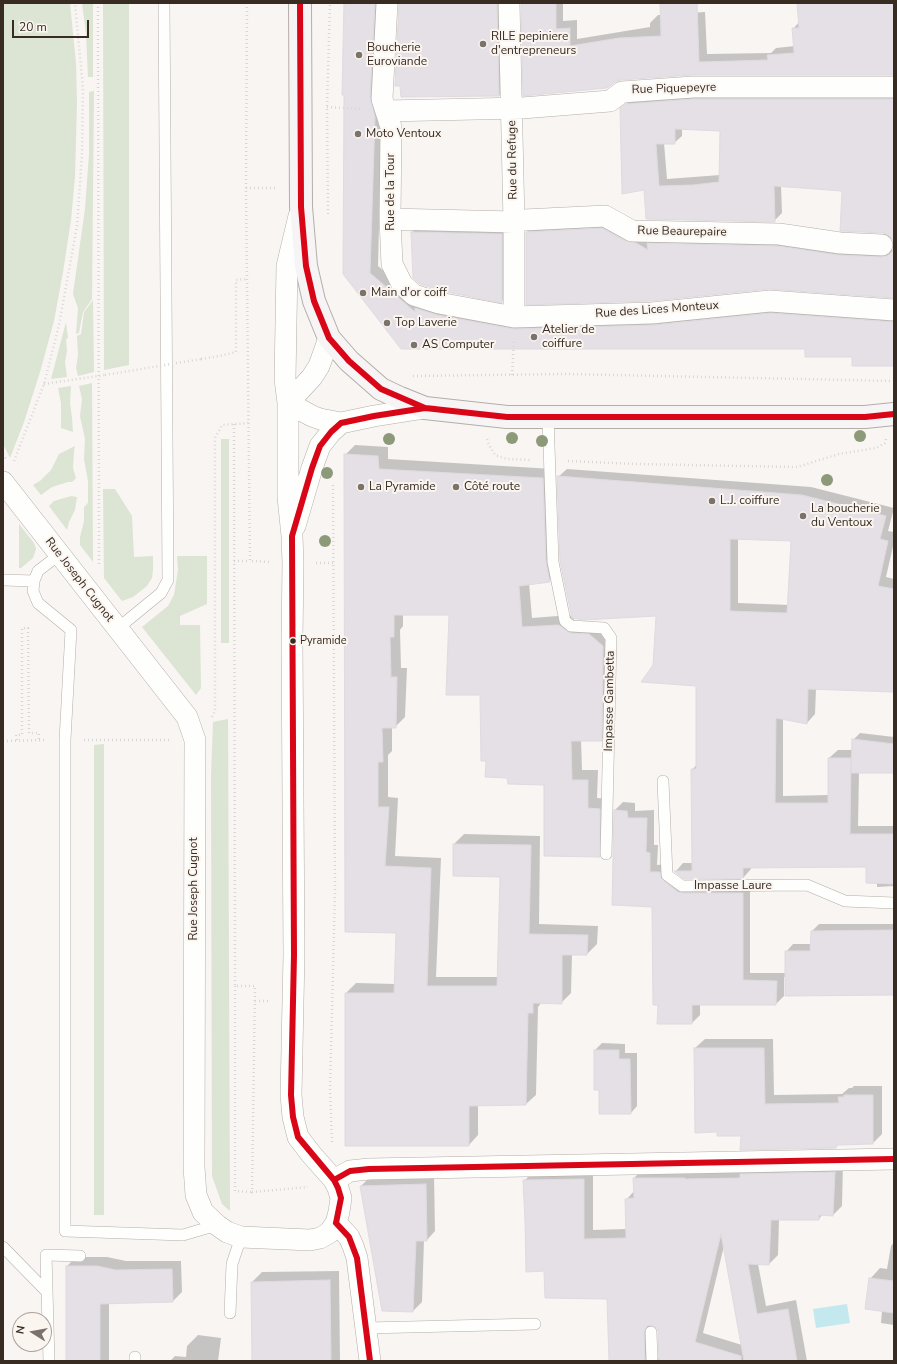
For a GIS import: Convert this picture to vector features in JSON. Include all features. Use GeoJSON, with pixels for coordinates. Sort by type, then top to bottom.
{"type":"FeatureCollection","features":[{"type":"Feature","properties":{"kind":"main road"},"geometry":{"type":"LineString","coordinates":[[300,3],[301,198],[306,266],[314,301],[329,338],[349,361],[382,389],[425,408],[507,417],[858,417],[892,414]]}},
{"type":"Feature","properties":{"kind":"street","name":"Rue de la Tour"},"geometry":{"type":"LineString","coordinates":[[388,3],[382,99],[391,127],[390,219],[392,264],[402,284]]}},
{"type":"Feature","properties":{"kind":"street","name":"Rue du Refuge"},"geometry":{"type":"LineString","coordinates":[[509,3],[514,222],[514,317]]}},
{"type":"Feature","properties":{"kind":"street","name":"Rue Piquepeyre"},"geometry":{"type":"LineString","coordinates":[[386,111],[512,108],[610,100],[622,92],[693,87],[894,88]]}},
{"type":"Feature","properties":{"kind":"street"},"geometry":{"type":"LineString","coordinates":[[301,198],[287,266],[285,379],[288,402],[288,497],[293,563],[294,955],[291,1095],[293,1117],[298,1137],[334,1180],[341,1198],[336,1223],[349,1237],[353,1246],[360,1280],[370,1361]]}},
{"type":"Feature","properties":{"kind":"street","name":"Rue Beaurepaire"},"geometry":{"type":"LineString","coordinates":[[390,219],[514,222],[524,220],[605,216],[632,231],[779,234],[840,243],[882,245]]}},
{"type":"Feature","properties":{"kind":"street","name":"Rue des Lices Monteux"},"geometry":{"type":"LineString","coordinates":[[402,284],[414,295],[439,303],[514,317],[652,313],[770,301],[894,310]]}},
{"type":"Feature","properties":{"kind":"street"},"geometry":{"type":"LineString","coordinates":[[288,402],[312,377],[319,366],[329,338]]}},
{"type":"Feature","properties":{"kind":"street"},"geometry":{"type":"LineString","coordinates":[[288,402],[312,416],[341,423],[425,408]]}},
{"type":"Feature","properties":{"kind":"street"},"geometry":{"type":"LineString","coordinates":[[292,536],[320,446],[331,432],[341,423]]}},
{"type":"Feature","properties":{"kind":"street","name":"Rue Joseph Cugnot"},"geometry":{"type":"LineString","coordinates":[[6,479],[60,554],[117,629],[187,717],[195,740],[194,1167],[196,1195],[203,1212],[227,1232],[240,1237],[310,1240],[320,1238],[329,1233],[336,1223]]}},
{"type":"Feature","properties":{"kind":"street"},"geometry":{"type":"LineString","coordinates":[[334,1180],[350,1172],[369,1169],[894,1159]]}},
{"type":"Feature","properties":{"kind":"lane"},"geometry":{"type":"LineString","coordinates":[[117,629],[161,593],[168,580],[164,3]]}},
{"type":"Feature","properties":{"kind":"lane","name":"Impasse Gambetta"},"geometry":{"type":"LineString","coordinates":[[548,417],[553,562],[564,621],[571,626],[604,628],[611,638],[606,854]]}},
{"type":"Feature","properties":{"kind":"lane"},"geometry":{"type":"LineString","coordinates":[[60,554],[38,571],[34,581],[33,591],[38,603],[71,630],[65,740],[65,1231],[183,1235],[217,1225]]}},
{"type":"Feature","properties":{"kind":"lane"},"geometry":{"type":"LineString","coordinates":[[3,580],[34,581]]}},
{"type":"Feature","properties":{"kind":"lane","name":"Impasse Laure"},"geometry":{"type":"LineString","coordinates":[[663,781],[667,875],[682,886],[807,885],[845,901],[894,903]]}},
{"type":"Feature","properties":{"kind":"lane"},"geometry":{"type":"LineString","coordinates":[[230,1313],[232,1264],[240,1237]]}},
{"type":"Feature","properties":{"kind":"lane"},"geometry":{"type":"LineString","coordinates":[[3,1247],[47,1292]]}},
{"type":"Feature","properties":{"kind":"lane"},"geometry":{"type":"LineString","coordinates":[[49,1361],[46,1255],[80,1256]]}},
{"type":"Feature","properties":{"kind":"lane"},"geometry":{"type":"LineString","coordinates":[[366,1328],[534,1324]]}},
{"type":"Feature","properties":{"kind":"lane"},"geometry":{"type":"LineString","coordinates":[[651,1332],[652,1361]]}},
{"type":"Feature","properties":{"kind":"path"},"geometry":{"type":"LineString","coordinates":[[6,479],[44,384],[59,325],[77,226],[82,155],[83,88],[75,3]]}},
{"type":"Feature","properties":{"kind":"path"},"geometry":{"type":"LineString","coordinates":[[98,3],[98,565]]}},
{"type":"Feature","properties":{"kind":"path"},"geometry":{"type":"LineString","coordinates":[[247,3],[246,188],[250,561]]}},
{"type":"Feature","properties":{"kind":"path"},"geometry":{"type":"LineString","coordinates":[[328,218],[327,107],[330,3]]}},
{"type":"Feature","properties":{"kind":"path"},"geometry":{"type":"LineString","coordinates":[[327,107],[345,108]]}},
{"type":"Feature","properties":{"kind":"path"},"geometry":{"type":"LineString","coordinates":[[246,188],[301,198]]}},
{"type":"Feature","properties":{"kind":"path"},"geometry":{"type":"LineString","coordinates":[[44,384],[220,356],[236,352],[236,280],[247,279]]}},
{"type":"Feature","properties":{"kind":"path"},"geometry":{"type":"LineString","coordinates":[[512,375],[513,354]]}},
{"type":"Feature","properties":{"kind":"path"},"geometry":{"type":"LineString","coordinates":[[410,376],[566,374],[894,382]]}},
{"type":"Feature","properties":{"kind":"path"},"geometry":{"type":"LineString","coordinates":[[487,438],[495,455],[507,459],[635,464],[796,467],[839,454],[876,448],[885,443],[892,414]]}},
{"type":"Feature","properties":{"kind":"path"},"geometry":{"type":"LineString","coordinates":[[3,741],[208,739],[208,722],[215,711],[215,438],[222,425],[249,423]]}},
{"type":"Feature","properties":{"kind":"path"},"geometry":{"type":"LineString","coordinates":[[234,424],[235,1191],[252,1192],[314,1187],[334,1180]]}},
{"type":"Feature","properties":{"kind":"path"},"geometry":{"type":"LineString","coordinates":[[3,454],[6,479]]}},
{"type":"Feature","properties":{"kind":"path"},"geometry":{"type":"LineString","coordinates":[[332,1142],[330,1090],[335,891],[333,481]]}},
{"type":"Feature","properties":{"kind":"path"},"geometry":{"type":"LineString","coordinates":[[234,561],[334,563]]}},
{"type":"Feature","properties":{"kind":"path"},"geometry":{"type":"LineString","coordinates":[[16,740],[16,735],[22,735],[22,628],[28,628],[29,733],[39,733],[39,740]]}},
{"type":"Feature","properties":{"kind":"path"},"geometry":{"type":"LineString","coordinates":[[235,986],[255,986],[252,1192]]}},
{"type":"Feature","properties":{"kind":"green space"},"geometry":{"type":"Polygon","coordinates":[[[3,3],[70,3],[76,63],[77,102],[75,177],[71,220],[54,321],[24,422],[10,458],[3,444],[3,3]]]}},
{"type":"Feature","properties":{"kind":"green space"},"geometry":{"type":"Polygon","coordinates":[[[82,3],[93,3],[93,77],[88,77],[86,34],[82,3]]]}},
{"type":"Feature","properties":{"kind":"green space"},"geometry":{"type":"Polygon","coordinates":[[[103,3],[129,3],[129,365],[104,370],[103,3]]]}},
{"type":"Feature","properties":{"kind":"green space"},"geometry":{"type":"Polygon","coordinates":[[[94,91],[92,299],[83,312],[79,333],[76,334],[78,308],[73,294],[85,209],[89,154],[89,92],[94,91]]]}},
{"type":"Feature","properties":{"kind":"green space"},"geometry":{"type":"Polygon","coordinates":[[[93,300],[94,372],[78,376],[76,368],[78,355],[77,336],[81,334],[84,312],[93,300]]]}},
{"type":"Feature","properties":{"kind":"green space"},"geometry":{"type":"Polygon","coordinates":[[[66,322],[68,338],[66,339],[67,351],[65,362],[67,377],[51,379],[66,322]]]}},
{"type":"Feature","properties":{"kind":"green space"},"geometry":{"type":"Polygon","coordinates":[[[92,383],[93,562],[80,545],[80,537],[84,521],[84,507],[88,503],[88,481],[84,459],[85,439],[80,416],[82,399],[79,386],[92,383]]]}},
{"type":"Feature","properties":{"kind":"green space"},"geometry":{"type":"Polygon","coordinates":[[[71,386],[70,403],[73,432],[61,428],[61,403],[58,388],[71,386]]]}},
{"type":"Feature","properties":{"kind":"green space"},"geometry":{"type":"Polygon","coordinates":[[[221,439],[229,439],[229,643],[221,643],[221,439]]]}},
{"type":"Feature","properties":{"kind":"green space"},"geometry":{"type":"Polygon","coordinates":[[[75,446],[73,468],[76,478],[72,482],[52,487],[41,495],[33,485],[40,481],[51,470],[59,454],[75,446]]]}},
{"type":"Feature","properties":{"kind":"green space"},"geometry":{"type":"Polygon","coordinates":[[[103,489],[115,489],[132,516],[134,557],[153,556],[152,578],[147,586],[133,597],[122,601],[104,578],[103,489]]]}},
{"type":"Feature","properties":{"kind":"green space"},"geometry":{"type":"Polygon","coordinates":[[[71,496],[77,497],[75,510],[67,530],[49,506],[54,501],[71,496]]]}},
{"type":"Feature","properties":{"kind":"green space"},"geometry":{"type":"Polygon","coordinates":[[[19,524],[34,543],[36,549],[33,558],[21,568],[19,568],[19,524]]]}},
{"type":"Feature","properties":{"kind":"green space"},"geometry":{"type":"Polygon","coordinates":[[[177,556],[207,556],[207,604],[180,616],[180,625],[200,625],[201,688],[196,695],[142,627],[168,606],[174,595],[178,570],[177,556]]]}},
{"type":"Feature","properties":{"kind":"green space"},"geometry":{"type":"Polygon","coordinates":[[[228,719],[230,1211],[222,1204],[212,1176],[211,776],[213,722],[228,719]]]}},
{"type":"Feature","properties":{"kind":"green space"},"geometry":{"type":"Polygon","coordinates":[[[104,744],[104,1215],[94,1215],[94,745],[104,744]]]}},
{"type":"Feature","properties":{"kind":"water"},"geometry":{"type":"Polygon","coordinates":[[[847,1304],[850,1323],[816,1328],[813,1309],[847,1304]]]}},
{"type":"Feature","properties":{"kind":"building"},"geometry":{"type":"Polygon","coordinates":[[[344,3],[375,3],[370,98],[375,117],[370,273],[415,312],[415,308],[437,315],[514,329],[653,325],[770,313],[894,322],[894,366],[852,366],[852,357],[805,357],[805,349],[401,349],[343,274],[344,95],[342,95],[344,3]]]}},
{"type":"Feature","properties":{"kind":"building"},"geometry":{"type":"Polygon","coordinates":[[[399,3],[497,3],[499,96],[401,97],[400,86],[395,86],[399,3]]]}},
{"type":"Feature","properties":{"kind":"building"},"geometry":{"type":"Polygon","coordinates":[[[521,3],[556,3],[556,29],[570,28],[570,46],[619,38],[661,36],[660,3],[697,3],[699,62],[768,60],[767,55],[794,53],[792,28],[799,28],[797,3],[894,3],[894,75],[692,75],[621,80],[615,82],[607,88],[523,96],[521,3]]]}},
{"type":"Feature","properties":{"kind":"building"},"geometry":{"type":"Polygon","coordinates":[[[693,99],[894,99],[894,246],[893,240],[888,235],[883,233],[840,231],[842,191],[774,186],[775,222],[646,219],[644,190],[622,194],[620,108],[626,104],[693,99]],[[675,129],[675,144],[656,144],[659,186],[693,185],[719,182],[720,131],[675,129]]]}},
{"type":"Feature","properties":{"kind":"building"},"geometry":{"type":"Polygon","coordinates":[[[602,228],[626,241],[636,243],[648,250],[647,243],[778,246],[838,255],[881,257],[887,256],[892,252],[894,246],[894,298],[769,289],[651,301],[526,305],[526,232],[602,228]]]}},
{"type":"Feature","properties":{"kind":"building"},"geometry":{"type":"Polygon","coordinates":[[[411,232],[502,234],[502,303],[442,291],[420,284],[413,278],[411,232]]]}},
{"type":"Feature","properties":{"kind":"building"},"geometry":{"type":"Polygon","coordinates":[[[344,454],[378,456],[379,469],[543,478],[546,562],[550,582],[519,586],[522,627],[559,625],[570,633],[589,634],[603,646],[602,741],[571,741],[572,780],[588,780],[588,808],[600,809],[600,857],[544,856],[544,785],[508,784],[507,778],[485,777],[486,761],[481,761],[480,695],[446,695],[449,615],[394,615],[394,637],[390,637],[391,677],[397,677],[396,728],[382,728],[383,762],[378,762],[378,807],[389,807],[385,866],[431,868],[427,986],[497,986],[500,877],[453,876],[453,844],[531,845],[529,934],[588,935],[587,955],[562,955],[562,1004],[533,1003],[533,1013],[528,1013],[526,1105],[469,1106],[469,1146],[345,1146],[345,993],[394,993],[396,933],[345,932],[344,454]]]}},
{"type":"Feature","properties":{"kind":"building"},"geometry":{"type":"Polygon","coordinates":[[[557,476],[802,495],[886,516],[880,539],[888,541],[878,586],[894,589],[894,692],[808,689],[807,724],[776,718],[775,803],[828,803],[828,758],[851,758],[850,834],[894,834],[894,884],[866,883],[866,867],[743,868],[743,879],[684,879],[674,871],[692,871],[691,769],[696,769],[696,686],[641,682],[653,665],[656,616],[584,620],[572,618],[560,561],[557,476]],[[730,539],[730,611],[787,613],[791,541],[730,539]]]}},
{"type":"Feature","properties":{"kind":"building"},"geometry":{"type":"Polygon","coordinates":[[[852,739],[894,744],[894,773],[851,773],[852,739]]]}},
{"type":"Feature","properties":{"kind":"building"},"geometry":{"type":"Polygon","coordinates":[[[614,810],[627,811],[628,818],[647,818],[646,852],[650,853],[650,872],[660,872],[661,878],[678,892],[743,893],[743,980],[777,981],[776,1005],[692,1005],[692,1024],[657,1024],[658,1005],[653,1005],[652,907],[612,905],[614,810]]]}},
{"type":"Feature","properties":{"kind":"building"},"geometry":{"type":"Polygon","coordinates":[[[894,930],[894,995],[785,996],[785,951],[810,951],[811,931],[894,930]]]}},
{"type":"Feature","properties":{"kind":"building"},"geometry":{"type":"Polygon","coordinates":[[[694,1048],[764,1048],[765,1104],[839,1103],[838,1097],[844,1097],[844,1095],[873,1095],[873,1144],[837,1145],[836,1148],[740,1150],[741,1136],[717,1136],[717,1132],[695,1133],[694,1048]]]}},
{"type":"Feature","properties":{"kind":"building"},"geometry":{"type":"Polygon","coordinates":[[[594,1050],[619,1050],[619,1059],[630,1059],[631,1114],[599,1114],[599,1090],[594,1090],[594,1050]]]}},
{"type":"Feature","properties":{"kind":"building"},"geometry":{"type":"Polygon","coordinates":[[[835,1172],[833,1216],[819,1215],[819,1220],[771,1220],[769,1265],[748,1264],[757,1314],[788,1309],[797,1361],[744,1361],[721,1234],[695,1342],[741,1356],[741,1361],[659,1361],[658,1331],[657,1328],[651,1325],[647,1326],[644,1332],[645,1361],[609,1361],[607,1299],[545,1298],[544,1271],[526,1272],[523,1180],[584,1179],[584,1239],[626,1238],[625,1199],[634,1198],[633,1178],[740,1178],[740,1174],[835,1172]]]}},
{"type":"Feature","properties":{"kind":"building"},"geometry":{"type":"Polygon","coordinates":[[[426,1184],[427,1241],[416,1241],[413,1312],[382,1311],[360,1186],[426,1184]]]}},
{"type":"Feature","properties":{"kind":"building"},"geometry":{"type":"Polygon","coordinates":[[[66,1266],[97,1266],[116,1270],[172,1269],[173,1302],[100,1304],[100,1361],[66,1361],[66,1266]]]}},
{"type":"Feature","properties":{"kind":"building"},"geometry":{"type":"Polygon","coordinates":[[[869,1278],[894,1281],[894,1313],[865,1309],[869,1278]]]}},
{"type":"Feature","properties":{"kind":"building"},"geometry":{"type":"Polygon","coordinates":[[[330,1280],[331,1361],[252,1361],[251,1282],[330,1280]]]}},
{"type":"Feature","properties":{"kind":"transit line"},"geometry":{"type":"LineString","coordinates":[[300,3],[301,207],[306,266],[314,301],[329,338],[349,361],[381,389],[425,408],[435,409]]}},
{"type":"Feature","properties":{"kind":"transit line"},"geometry":{"type":"LineString","coordinates":[[336,1223],[341,1198],[338,1188],[334,1180],[298,1137],[293,1117],[291,1095],[294,955],[292,536],[320,446],[331,432],[341,423],[425,408],[507,417],[865,417],[894,414]]}},
{"type":"Feature","properties":{"kind":"transit line"},"geometry":{"type":"LineString","coordinates":[[334,1180],[350,1171],[369,1169],[894,1159]]}},
{"type":"Feature","properties":{"kind":"transit line"},"geometry":{"type":"LineString","coordinates":[[336,1223],[349,1237],[357,1258],[370,1361]]}},
{"type":"Feature","properties":{"kind":"place","name":"RILE pepiniere d'entrepreneurs"},"geometry":{"type":"Point","coordinates":[483,44]}},
{"type":"Feature","properties":{"kind":"place","name":"Boucherie Euroviande"},"geometry":{"type":"Point","coordinates":[359,55]}},
{"type":"Feature","properties":{"kind":"place","name":"Moto Ventoux"},"geometry":{"type":"Point","coordinates":[358,134]}},
{"type":"Feature","properties":{"kind":"place","name":"Main d'or coiff"},"geometry":{"type":"Point","coordinates":[363,293]}},
{"type":"Feature","properties":{"kind":"place","name":"Top Laverie"},"geometry":{"type":"Point","coordinates":[387,323]}},
{"type":"Feature","properties":{"kind":"place","name":"Atelier de coiffure"},"geometry":{"type":"Point","coordinates":[534,337]}},
{"type":"Feature","properties":{"kind":"place","name":"AS Computer"},"geometry":{"type":"Point","coordinates":[414,345]}},
{"type":"Feature","properties":{"kind":"place","name":"La Pyramide"},"geometry":{"type":"Point","coordinates":[361,487]}},
{"type":"Feature","properties":{"kind":"place","name":"Côté route"},"geometry":{"type":"Point","coordinates":[456,487]}},
{"type":"Feature","properties":{"kind":"place","name":"L.J. coiffure"},"geometry":{"type":"Point","coordinates":[712,501]}},
{"type":"Feature","properties":{"kind":"place","name":"La boucherie du Ventoux"},"geometry":{"type":"Point","coordinates":[803,516]}},
{"type":"Feature","properties":{"kind":"place","name":"Pyramide"},"geometry":{"type":"Point","coordinates":[293,641]}}]}
